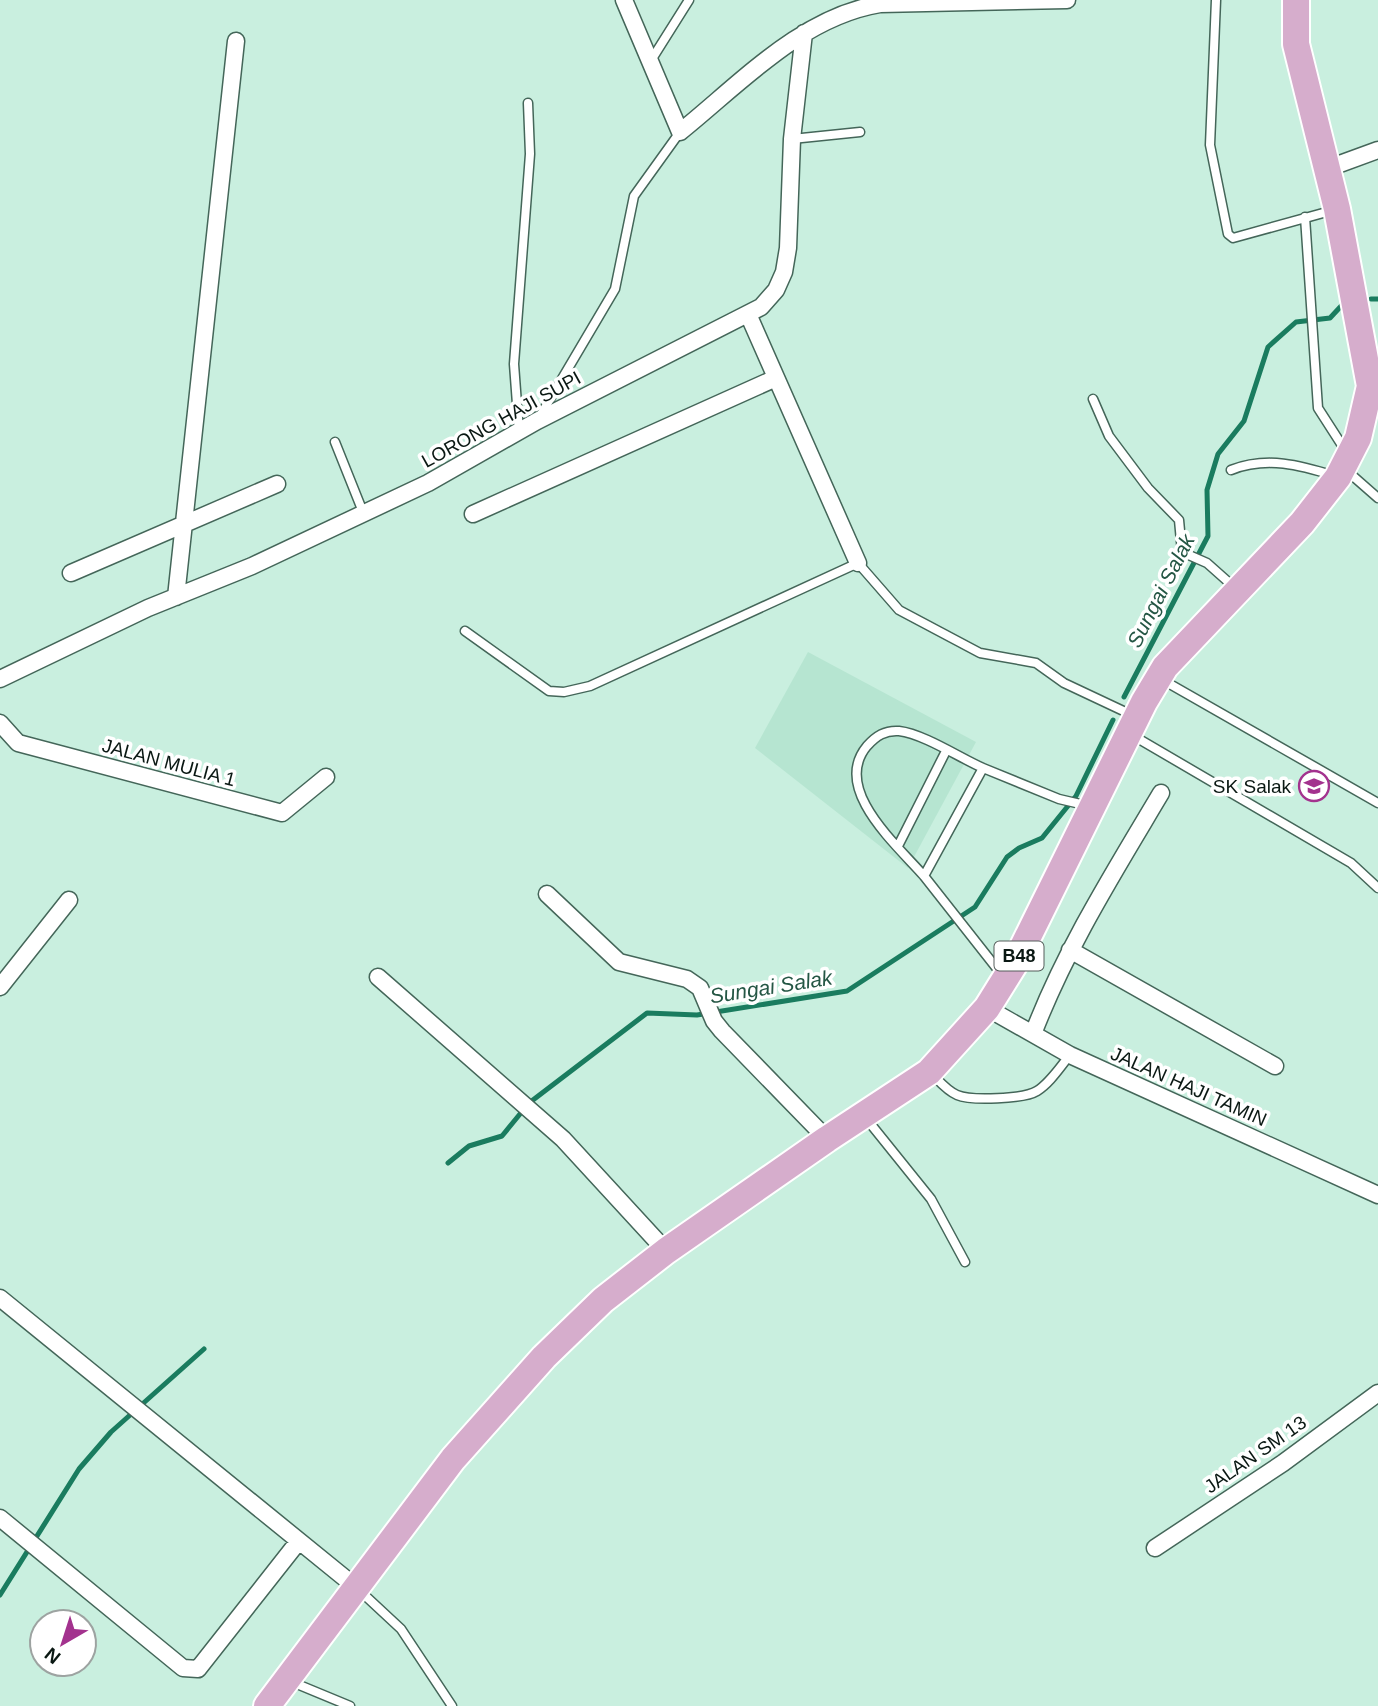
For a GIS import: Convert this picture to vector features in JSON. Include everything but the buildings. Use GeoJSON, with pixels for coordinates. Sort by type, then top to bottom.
{"type":"FeatureCollection","features":[{"type":"Feature","properties":{"kind":"main road","name":"B48"},"geometry":{"type":"LineString","coordinates":[[267,1706],[453,1459],[544,1357],[603,1300],[666,1251],[929,1072],[988,1007],[1006,979],[1088,805],[1159,677],[1302,523],[1353,455],[1370,387],[1336,209],[1296,44],[1296,0]]}},
{"type":"Feature","properties":{"kind":"street"},"geometry":{"type":"LineString","coordinates":[[624,0],[680,132],[804,33],[851,9],[880,2],[1067,0]]}},
{"type":"Feature","properties":{"kind":"street","name":"LORONG HAJI SUPI"},"geometry":{"type":"LineString","coordinates":[[0,679],[176,597],[252,566],[428,483],[519,434],[537,421],[761,307],[776,290],[784,272],[788,248],[792,139],[804,33]]}},
{"type":"Feature","properties":{"kind":"street"},"geometry":{"type":"LineString","coordinates":[[176,597],[236,41]]}},
{"type":"Feature","properties":{"kind":"street"},"geometry":{"type":"LineString","coordinates":[[1326,169],[1378,150]]}},
{"type":"Feature","properties":{"kind":"street"},"geometry":{"type":"LineString","coordinates":[[748,314],[858,563]]}},
{"type":"Feature","properties":{"kind":"street"},"geometry":{"type":"LineString","coordinates":[[473,514],[776,378]]}},
{"type":"Feature","properties":{"kind":"street"},"geometry":{"type":"LineString","coordinates":[[71,573],[277,484]]}},
{"type":"Feature","properties":{"kind":"street","name":"JALAN MULIA 1"},"geometry":{"type":"LineString","coordinates":[[0,723],[18,743],[282,813],[326,778]]}},
{"type":"Feature","properties":{"kind":"street"},"geometry":{"type":"LineString","coordinates":[[1033,1034],[1070,950],[1161,793]]}},
{"type":"Feature","properties":{"kind":"street"},"geometry":{"type":"LineString","coordinates":[[547,894],[618,962],[687,979],[700,988],[714,1021],[827,1139]]}},
{"type":"Feature","properties":{"kind":"street"},"geometry":{"type":"LineString","coordinates":[[0,987],[69,900]]}},
{"type":"Feature","properties":{"kind":"street"},"geometry":{"type":"LineString","coordinates":[[1070,950],[1275,1066]]}},
{"type":"Feature","properties":{"kind":"street"},"geometry":{"type":"LineString","coordinates":[[378,977],[563,1139],[666,1251]]}},
{"type":"Feature","properties":{"kind":"street","name":"JALAN HAJI TAMIN"},"geometry":{"type":"LineString","coordinates":[[988,1007],[1069,1055],[1378,1195]]}},
{"type":"Feature","properties":{"kind":"street"},"geometry":{"type":"LineString","coordinates":[[0,1298],[357,1588]]}},
{"type":"Feature","properties":{"kind":"street","name":"JALAN SM 13"},"geometry":{"type":"LineString","coordinates":[[1155,1548],[1283,1463],[1378,1393]]}},
{"type":"Feature","properties":{"kind":"street"},"geometry":{"type":"LineString","coordinates":[[0,1518],[183,1668],[198,1669],[298,1542]]}},
{"type":"Feature","properties":{"kind":"lane"},"geometry":{"type":"LineString","coordinates":[[650,62],[690,0]]}},
{"type":"Feature","properties":{"kind":"lane"},"geometry":{"type":"LineString","coordinates":[[1216,0],[1210,145],[1228,234],[1233,238],[1336,209]]}},
{"type":"Feature","properties":{"kind":"lane"},"geometry":{"type":"LineString","coordinates":[[519,434],[514,364],[530,155],[527,103]]}},
{"type":"Feature","properties":{"kind":"lane"},"geometry":{"type":"LineString","coordinates":[[537,421],[615,289],[634,196],[680,132]]}},
{"type":"Feature","properties":{"kind":"lane"},"geometry":{"type":"LineString","coordinates":[[792,139],[860,132]]}},
{"type":"Feature","properties":{"kind":"lane"},"geometry":{"type":"LineString","coordinates":[[1305,216],[1318,408],[1353,455],[1378,498]]}},
{"type":"Feature","properties":{"kind":"lane"},"geometry":{"type":"LineString","coordinates":[[1093,399],[1109,436],[1149,488],[1179,520],[1182,552],[1207,563],[1238,590]]}},
{"type":"Feature","properties":{"kind":"lane"},"geometry":{"type":"LineString","coordinates":[[335,442],[363,512]]}},
{"type":"Feature","properties":{"kind":"lane"},"geometry":{"type":"LineString","coordinates":[[1231,470],[1248,464],[1353,455]]}},
{"type":"Feature","properties":{"kind":"lane"},"geometry":{"type":"LineString","coordinates":[[465,631],[549,691],[564,692],[590,686],[858,563],[899,610],[979,653],[1036,663],[1351,863],[1378,888]]}},
{"type":"Feature","properties":{"kind":"lane"},"geometry":{"type":"LineString","coordinates":[[1159,677],[1378,803]]}},
{"type":"Feature","properties":{"kind":"lane"},"geometry":{"type":"LineString","coordinates":[[1006,979],[869,811],[856,789],[858,763],[864,750],[885,732],[913,734],[983,768],[1059,800],[1088,805]]}},
{"type":"Feature","properties":{"kind":"lane"},"geometry":{"type":"LineString","coordinates":[[898,846],[946,751]]}},
{"type":"Feature","properties":{"kind":"lane"},"geometry":{"type":"LineString","coordinates":[[924,876],[983,768]]}},
{"type":"Feature","properties":{"kind":"lane"},"geometry":{"type":"LineString","coordinates":[[929,1072],[953,1094],[965,1098],[1018,1096],[1033,1093],[1044,1086],[1069,1055]]}},
{"type":"Feature","properties":{"kind":"lane"},"geometry":{"type":"LineString","coordinates":[[863,1115],[931,1199],[965,1262]]}},
{"type":"Feature","properties":{"kind":"lane"},"geometry":{"type":"LineString","coordinates":[[357,1588],[401,1629],[452,1706]]}},
{"type":"Feature","properties":{"kind":"lane"},"geometry":{"type":"LineString","coordinates":[[286,1680],[350,1706]]}},
{"type":"Feature","properties":{"kind":"shaded area"},"geometry":{"type":"Polygon","coordinates":[[[808,652],[976,742],[908,868],[755,748],[808,652]]]}},
{"type":"Feature","properties":{"kind":"waterway","name":"Sungai Salak"},"geometry":{"type":"LineString","coordinates":[[1371,299],[1378,299]]}},
{"type":"Feature","properties":{"kind":"waterway","name":"Sungai Salak"},"geometry":{"type":"LineString","coordinates":[[1124,697],[1208,536],[1207,490],[1218,454],[1244,421],[1268,347],[1296,322],[1330,318],[1343,304]]}},
{"type":"Feature","properties":{"kind":"waterway","name":"Sungai Salak"},"geometry":{"type":"LineString","coordinates":[[448,1163],[469,1146],[502,1136],[529,1103],[647,1013],[697,1015],[847,991],[975,907],[1007,857],[1019,848],[1042,838],[1076,796],[1113,720]]}},
{"type":"Feature","properties":{"kind":"waterway"},"geometry":{"type":"LineString","coordinates":[[0,1595],[79,1469],[111,1432],[204,1349]]}},
{"type":"Feature","properties":{"kind":"place","name":"SK Salak"},"geometry":{"type":"Point","coordinates":[1314,786]}}]}
